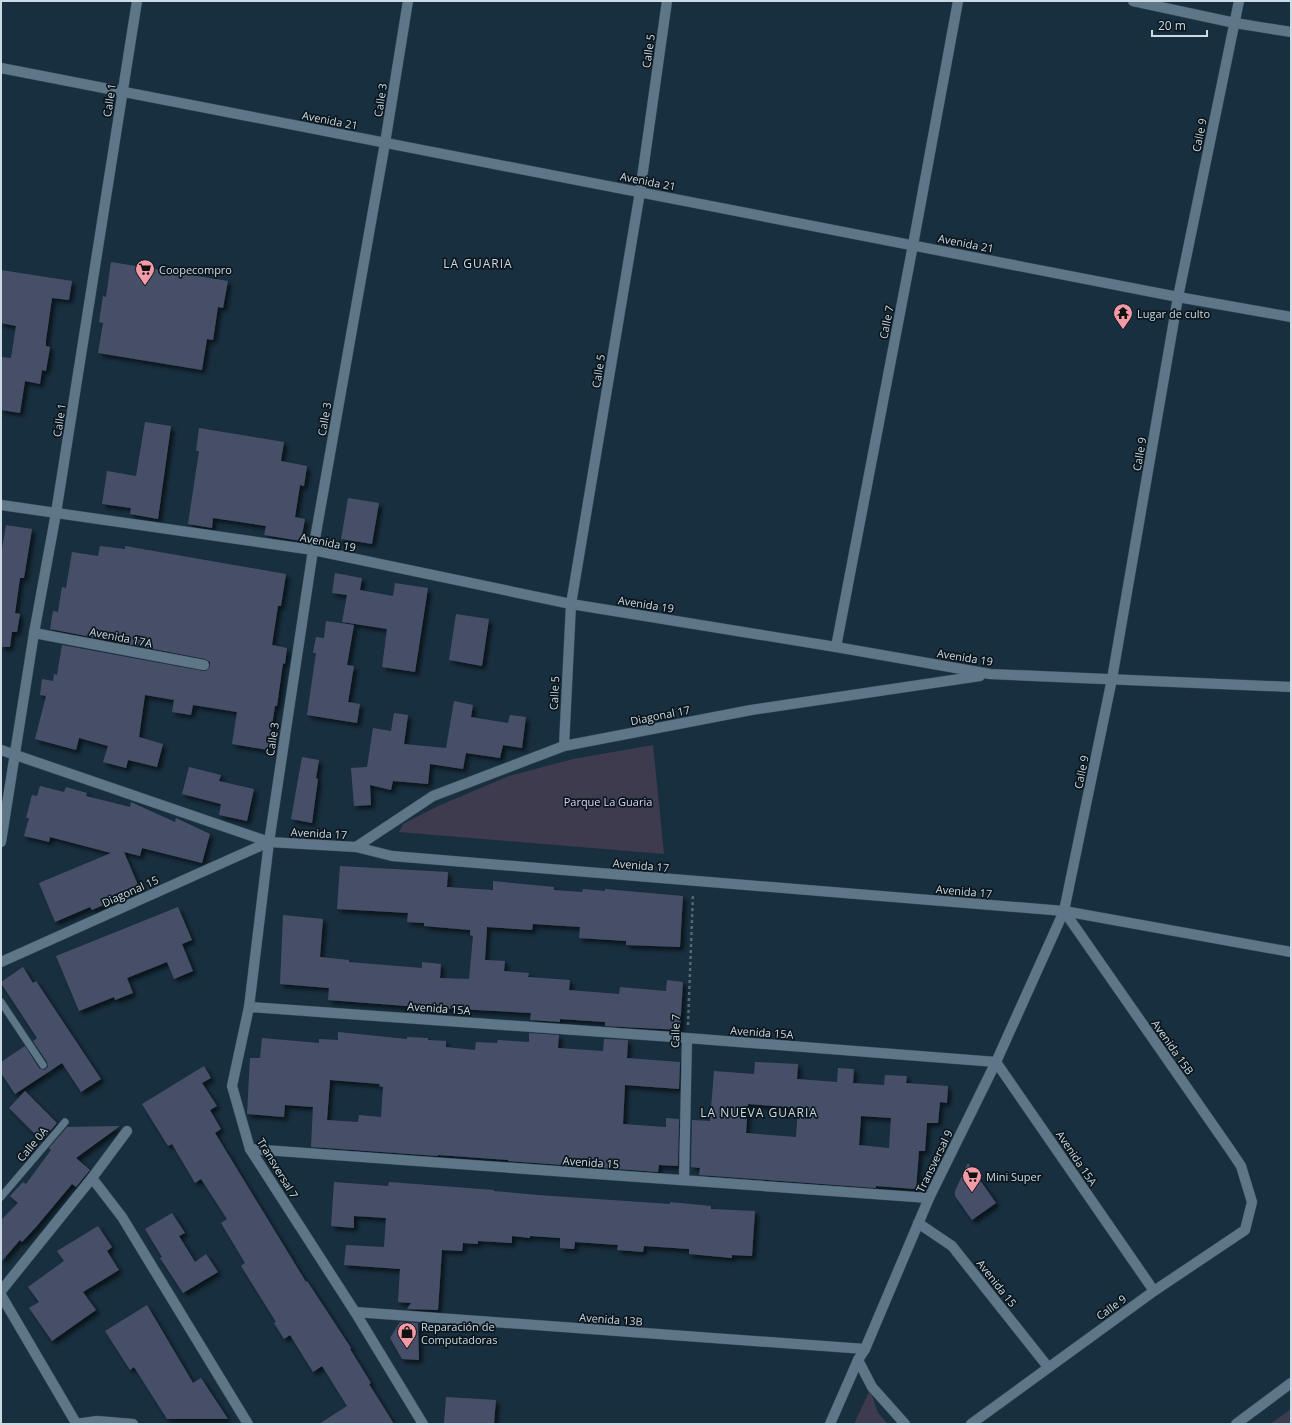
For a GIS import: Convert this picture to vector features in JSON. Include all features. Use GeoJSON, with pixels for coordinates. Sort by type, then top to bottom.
{"type":"FeatureCollection","features":[{"type":"Feature","properties":{"kind":"street","name":"Calle 1"},"geometry":{"type":"LineString","coordinates":[[1,842],[34,633],[56,514],[137,1]]}},
{"type":"Feature","properties":{"kind":"street","name":"Calle 3"},"geometry":{"type":"LineString","coordinates":[[269,842],[313,550],[385,143],[408,1]]}},
{"type":"Feature","properties":{"kind":"street","name":"Calle 5"},"geometry":{"type":"LineString","coordinates":[[564,746],[571,604],[640,192],[667,1]]}},
{"type":"Feature","properties":{"kind":"street","name":"Calle 7"},"geometry":{"type":"LineString","coordinates":[[836,647],[958,1]]}},
{"type":"Feature","properties":{"kind":"street"},"geometry":{"type":"LineString","coordinates":[[1133,1],[1235,23],[1291,32]]}},
{"type":"Feature","properties":{"kind":"street","name":"Calle 9"},"geometry":{"type":"LineString","coordinates":[[1064,911],[1112,679],[1178,297],[1239,1]]}},
{"type":"Feature","properties":{"kind":"street","name":"Avenida 21"},"geometry":{"type":"LineString","coordinates":[[1,68],[1178,297],[1291,317]]}},
{"type":"Feature","properties":{"kind":"street","name":"Avenida 19"},"geometry":{"type":"LineString","coordinates":[[1,505],[313,550],[571,604],[836,647],[990,674],[1291,687]]}},
{"type":"Feature","properties":{"kind":"street","name":"Avenida 17A"},"geometry":{"type":"LineString","coordinates":[[34,633],[204,665]]}},
{"type":"Feature","properties":{"kind":"street","name":"Diagonal 17"},"geometry":{"type":"LineString","coordinates":[[356,847],[433,796],[564,746],[751,710],[990,674]]}},
{"type":"Feature","properties":{"kind":"street","name":"Avenida 17"},"geometry":{"type":"LineString","coordinates":[[1,750],[269,842],[356,847],[392,856],[693,882],[1064,911],[1291,952]]}},
{"type":"Feature","properties":{"kind":"street","name":"Diagonal 15"},"geometry":{"type":"LineString","coordinates":[[1,962],[269,842]]}},
{"type":"Feature","properties":{"kind":"street","name":"Transversal 7"},"geometry":{"type":"LineString","coordinates":[[269,842],[249,1007],[232,1086],[250,1149],[355,1312],[423,1424]]}},
{"type":"Feature","properties":{"kind":"street","name":"Transversal 9"},"geometry":{"type":"LineString","coordinates":[[830,1424],[858,1360],[865,1349],[929,1198],[996,1062],[1064,911]]}},
{"type":"Feature","properties":{"kind":"street","name":"Avenida 15B"},"geometry":{"type":"LineString","coordinates":[[1064,911],[1241,1166],[1252,1202]]}},
{"type":"Feature","properties":{"kind":"street","name":"Avenida 15A"},"geometry":{"type":"LineString","coordinates":[[249,1007],[687,1038],[996,1062],[1154,1291]]}},
{"type":"Feature","properties":{"kind":"street","name":"Calle 7"},"geometry":{"type":"LineString","coordinates":[[684,1180],[687,1038]]}},
{"type":"Feature","properties":{"kind":"street"},"geometry":{"type":"LineString","coordinates":[[1,1291],[92,1178],[127,1131]]}},
{"type":"Feature","properties":{"kind":"street","name":"Avenida 15"},"geometry":{"type":"LineString","coordinates":[[250,1149],[929,1198]]}},
{"type":"Feature","properties":{"kind":"street"},"geometry":{"type":"LineString","coordinates":[[92,1178],[122,1217],[248,1424]]}},
{"type":"Feature","properties":{"kind":"street","name":"Calle 9"},"geometry":{"type":"LineString","coordinates":[[971,1424],[1154,1291],[1245,1230],[1252,1202]]}},
{"type":"Feature","properties":{"kind":"street","name":"Avenida 15"},"geometry":{"type":"LineString","coordinates":[[918,1223],[952,1246],[1048,1367]]}},
{"type":"Feature","properties":{"kind":"street"},"geometry":{"type":"LineString","coordinates":[[1,1295],[76,1424],[97,1421],[133,1424]]}},
{"type":"Feature","properties":{"kind":"street","name":"Avenida 13B"},"geometry":{"type":"LineString","coordinates":[[355,1312],[865,1349]]}},
{"type":"Feature","properties":{"kind":"street"},"geometry":{"type":"LineString","coordinates":[[858,1360],[872,1387],[905,1424]]}},
{"type":"Feature","properties":{"kind":"street"},"geometry":{"type":"LineString","coordinates":[[1236,1424],[1291,1383]]}},
{"type":"Feature","properties":{"kind":"lane"},"geometry":{"type":"LineString","coordinates":[[1,1002],[43,1065]]}},
{"type":"Feature","properties":{"kind":"lane","name":"Calle 0A"},"geometry":{"type":"LineString","coordinates":[[1,1198],[65,1122]]}},
{"type":"Feature","properties":{"kind":"path","name":"Calle 7"},"geometry":{"type":"LineString","coordinates":[[687,1038],[693,882]]}},
{"type":"Feature","properties":{"kind":"green space","name":"Parque La Guaria"},"geometry":{"type":"Polygon","coordinates":[[[653,745],[664,854],[399,832],[403,824],[438,806],[509,776],[573,759],[653,745]]]}},
{"type":"Feature","properties":{"kind":"green space"},"geometry":{"type":"Polygon","coordinates":[[[870,1390],[878,1413],[888,1424],[854,1424],[870,1390]]]}},
{"type":"Feature","properties":{"kind":"green space"},"geometry":{"type":"Polygon","coordinates":[[[1291,1409],[1291,1424],[1270,1424],[1291,1409]]]}},
{"type":"Feature","properties":{"kind":"building"},"geometry":{"type":"Polygon","coordinates":[[[111,262],[228,281],[223,308],[218,307],[213,340],[207,339],[202,370],[98,353],[103,323],[99,322],[103,296],[106,297],[111,262]]]}},
{"type":"Feature","properties":{"kind":"building"},"geometry":{"type":"Polygon","coordinates":[[[1,270],[72,281],[69,300],[52,298],[46,340],[46,346],[50,347],[46,371],[42,370],[40,384],[25,381],[20,413],[1,410],[1,357],[11,358],[16,326],[1,323],[1,270]]]}},
{"type":"Feature","properties":{"kind":"building"},"geometry":{"type":"Polygon","coordinates":[[[145,422],[171,426],[158,519],[130,514],[131,508],[102,504],[107,471],[136,476],[145,422]]]}},
{"type":"Feature","properties":{"kind":"building"},"geometry":{"type":"Polygon","coordinates":[[[199,428],[284,442],[281,461],[307,466],[304,486],[300,485],[295,517],[305,519],[301,541],[264,535],[266,526],[213,518],[212,528],[188,524],[199,451],[196,451],[199,428]]]}},
{"type":"Feature","properties":{"kind":"building"},"geometry":{"type":"Polygon","coordinates":[[[348,498],[379,503],[372,544],[341,539],[348,498]]]}},
{"type":"Feature","properties":{"kind":"building"},"geometry":{"type":"Polygon","coordinates":[[[6,525],[32,529],[24,578],[20,578],[15,613],[20,614],[17,632],[12,632],[10,647],[1,647],[1,555],[6,525]]]}},
{"type":"Feature","properties":{"kind":"building"},"geometry":{"type":"Polygon","coordinates":[[[100,546],[125,549],[125,546],[286,574],[281,606],[278,606],[272,645],[287,648],[268,750],[232,744],[237,712],[193,705],[191,715],[172,712],[174,700],[145,695],[139,737],[163,744],[157,767],[128,760],[126,768],[103,762],[108,746],[79,738],[76,750],[35,739],[46,696],[40,695],[42,679],[53,681],[54,674],[57,675],[62,645],[203,671],[206,671],[210,667],[210,662],[205,659],[50,629],[53,611],[58,612],[62,587],[66,588],[72,552],[98,556],[100,546]]]}},
{"type":"Feature","properties":{"kind":"building"},"geometry":{"type":"Polygon","coordinates":[[[335,573],[362,578],[360,590],[393,596],[395,583],[428,588],[415,672],[382,667],[387,629],[342,622],[347,595],[332,593],[335,573]]]}},
{"type":"Feature","properties":{"kind":"building"},"geometry":{"type":"Polygon","coordinates":[[[456,614],[489,619],[482,666],[449,660],[456,614]]]}},
{"type":"Feature","properties":{"kind":"building"},"geometry":{"type":"Polygon","coordinates":[[[326,621],[354,625],[347,665],[354,666],[348,702],[360,704],[357,723],[307,715],[316,653],[313,653],[316,637],[324,638],[326,621]]]}},
{"type":"Feature","properties":{"kind":"building"},"geometry":{"type":"Polygon","coordinates":[[[454,701],[473,705],[471,717],[508,723],[510,715],[526,717],[522,748],[503,745],[500,758],[466,753],[463,769],[430,764],[428,784],[393,781],[391,790],[370,785],[371,805],[354,806],[351,768],[367,767],[373,728],[391,731],[394,713],[408,715],[404,744],[446,748],[454,701]]]}},
{"type":"Feature","properties":{"kind":"building"},"geometry":{"type":"Polygon","coordinates":[[[302,757],[319,760],[312,823],[291,819],[302,757]]]}},
{"type":"Feature","properties":{"kind":"building"},"geometry":{"type":"Polygon","coordinates":[[[189,767],[221,775],[219,781],[254,789],[247,821],[219,815],[221,804],[182,794],[189,767]]]}},
{"type":"Feature","properties":{"kind":"building"},"geometry":{"type":"Polygon","coordinates":[[[40,786],[64,792],[66,787],[87,793],[86,796],[130,807],[131,802],[175,822],[176,818],[210,834],[202,863],[142,848],[140,856],[124,852],[138,885],[113,895],[115,900],[92,910],[90,907],[55,922],[39,883],[111,853],[50,837],[49,842],[24,836],[29,818],[26,818],[32,795],[37,796],[40,786]]]}},
{"type":"Feature","properties":{"kind":"building"},"geometry":{"type":"Polygon","coordinates":[[[340,866],[448,872],[447,887],[493,890],[493,881],[554,887],[554,890],[582,892],[583,889],[605,891],[605,889],[683,896],[680,947],[626,945],[626,941],[579,938],[580,927],[533,924],[532,930],[487,927],[485,960],[505,961],[504,971],[529,973],[528,977],[570,980],[569,990],[619,994],[620,987],[666,991],[667,980],[683,982],[680,1030],[605,1026],[605,1022],[560,1019],[560,1022],[530,1020],[531,1013],[328,1000],[329,988],[280,984],[283,915],[323,919],[320,957],[349,960],[349,962],[422,968],[422,962],[441,964],[440,978],[469,979],[473,936],[470,935],[470,930],[424,926],[424,923],[407,922],[408,913],[337,909],[340,866]]]}},
{"type":"Feature","properties":{"kind":"building"},"geometry":{"type":"Polygon","coordinates":[[[178,907],[192,940],[182,944],[193,971],[174,979],[167,962],[127,978],[133,993],[115,1000],[114,997],[79,1011],[56,956],[178,907]]]}},
{"type":"Feature","properties":{"kind":"building"},"geometry":{"type":"Polygon","coordinates":[[[23,967],[33,983],[36,981],[101,1079],[81,1092],[62,1063],[15,1094],[1,1073],[1,1062],[25,1046],[39,1068],[44,1070],[48,1067],[47,1062],[33,1041],[37,1038],[1,983],[23,967]]]}},
{"type":"Feature","properties":{"kind":"building"},"geometry":{"type":"Polygon","coordinates":[[[338,1032],[407,1039],[407,1037],[428,1038],[428,1040],[446,1041],[446,1047],[475,1050],[476,1042],[497,1043],[498,1040],[529,1042],[529,1033],[559,1035],[558,1048],[603,1051],[604,1039],[628,1040],[627,1058],[680,1062],[679,1089],[625,1085],[623,1124],[666,1127],[666,1118],[679,1119],[678,1166],[659,1165],[658,1172],[311,1147],[313,1107],[285,1105],[284,1117],[247,1114],[250,1058],[260,1058],[262,1038],[319,1043],[319,1039],[338,1040],[338,1032]],[[330,1080],[327,1120],[358,1122],[359,1115],[381,1117],[383,1087],[379,1086],[380,1084],[330,1080]]]}},
{"type":"Feature","properties":{"kind":"building"},"geometry":{"type":"Polygon","coordinates":[[[755,1062],[798,1064],[797,1079],[837,1082],[838,1068],[854,1069],[853,1083],[884,1085],[885,1075],[907,1076],[906,1083],[948,1086],[947,1103],[940,1102],[938,1123],[927,1123],[925,1151],[919,1151],[916,1189],[876,1186],[876,1188],[699,1175],[700,1168],[691,1167],[692,1120],[710,1121],[714,1071],[754,1074],[755,1062]],[[748,1104],[746,1133],[796,1137],[798,1108],[748,1104]],[[861,1116],[859,1145],[889,1148],[891,1118],[861,1116]]]}},
{"type":"Feature","properties":{"kind":"building"},"geometry":{"type":"Polygon","coordinates":[[[204,1066],[211,1078],[202,1083],[217,1106],[210,1110],[221,1129],[215,1133],[306,1282],[307,1281],[351,1348],[350,1349],[371,1383],[369,1384],[394,1424],[319,1424],[347,1406],[322,1366],[313,1372],[290,1335],[284,1339],[274,1323],[276,1322],[241,1266],[245,1263],[221,1223],[227,1219],[201,1179],[195,1183],[172,1144],[168,1146],[142,1104],[204,1066]]]}},
{"type":"Feature","properties":{"kind":"building"},"geometry":{"type":"Polygon","coordinates":[[[25,1091],[57,1123],[42,1141],[9,1108],[25,1091]]]}},
{"type":"Feature","properties":{"kind":"building"},"geometry":{"type":"Polygon","coordinates":[[[120,1126],[76,1158],[90,1170],[76,1187],[72,1184],[36,1227],[22,1242],[20,1240],[1,1262],[1,1220],[18,1203],[10,1196],[23,1182],[26,1184],[51,1150],[49,1148],[67,1127],[120,1126]]]}},
{"type":"Feature","properties":{"kind":"building","name":"Mini Super"},"geometry":{"type":"Polygon","coordinates":[[[968,1163],[996,1203],[972,1220],[955,1196],[955,1191],[968,1163]]]}},
{"type":"Feature","properties":{"kind":"building"},"geometry":{"type":"Polygon","coordinates":[[[334,1182],[388,1186],[389,1182],[538,1195],[670,1204],[670,1202],[711,1206],[711,1209],[755,1211],[752,1256],[732,1255],[732,1258],[689,1254],[689,1249],[644,1246],[643,1252],[617,1250],[618,1245],[575,1242],[574,1249],[560,1248],[560,1238],[530,1236],[530,1238],[512,1236],[512,1243],[478,1241],[478,1244],[463,1243],[462,1251],[442,1250],[438,1310],[407,1309],[411,1303],[398,1302],[400,1269],[344,1265],[346,1245],[384,1247],[386,1218],[354,1216],[354,1228],[331,1226],[334,1182]]]}},
{"type":"Feature","properties":{"kind":"building"},"geometry":{"type":"Polygon","coordinates":[[[172,1213],[185,1233],[179,1236],[195,1262],[206,1254],[218,1272],[183,1293],[160,1258],[162,1257],[145,1229],[172,1213]]]}},
{"type":"Feature","properties":{"kind":"building"},"geometry":{"type":"Polygon","coordinates":[[[98,1226],[112,1247],[107,1251],[119,1270],[83,1292],[96,1310],[52,1341],[29,1308],[39,1302],[28,1287],[64,1261],[57,1251],[98,1226]]]}},
{"type":"Feature","properties":{"kind":"building"},"geometry":{"type":"Polygon","coordinates":[[[147,1305],[193,1383],[201,1378],[228,1419],[167,1419],[134,1367],[130,1370],[105,1331],[147,1305]]]}},
{"type":"Feature","properties":{"kind":"building","name":"Reparación de Computadoras"},"geometry":{"type":"Polygon","coordinates":[[[400,1322],[418,1323],[419,1360],[402,1359],[390,1338],[400,1322]]]}},
{"type":"Feature","properties":{"kind":"building"},"geometry":{"type":"Polygon","coordinates":[[[446,1397],[496,1400],[494,1424],[444,1423],[446,1397]]]}},
{"type":"Feature","properties":{"kind":"place","name":"Coopecompro"},"geometry":{"type":"Point","coordinates":[145,286]}},
{"type":"Feature","properties":{"kind":"place","name":"Lugar de culto"},"geometry":{"type":"Point","coordinates":[1123,330]}},
{"type":"Feature","properties":{"kind":"place","name":"Mini Super"},"geometry":{"type":"Point","coordinates":[972,1193]}},
{"type":"Feature","properties":{"kind":"place","name":"Reparación de Computadoras"},"geometry":{"type":"Point","coordinates":[407,1349]}},
{"type":"Feature","properties":{"kind":"district","name":"LA GUARIA"},"geometry":{"type":"Point","coordinates":[478,263]}},
{"type":"Feature","properties":{"kind":"district","name":"LA NUEVA GUARIA"},"geometry":{"type":"Point","coordinates":[759,1112]}}]}
